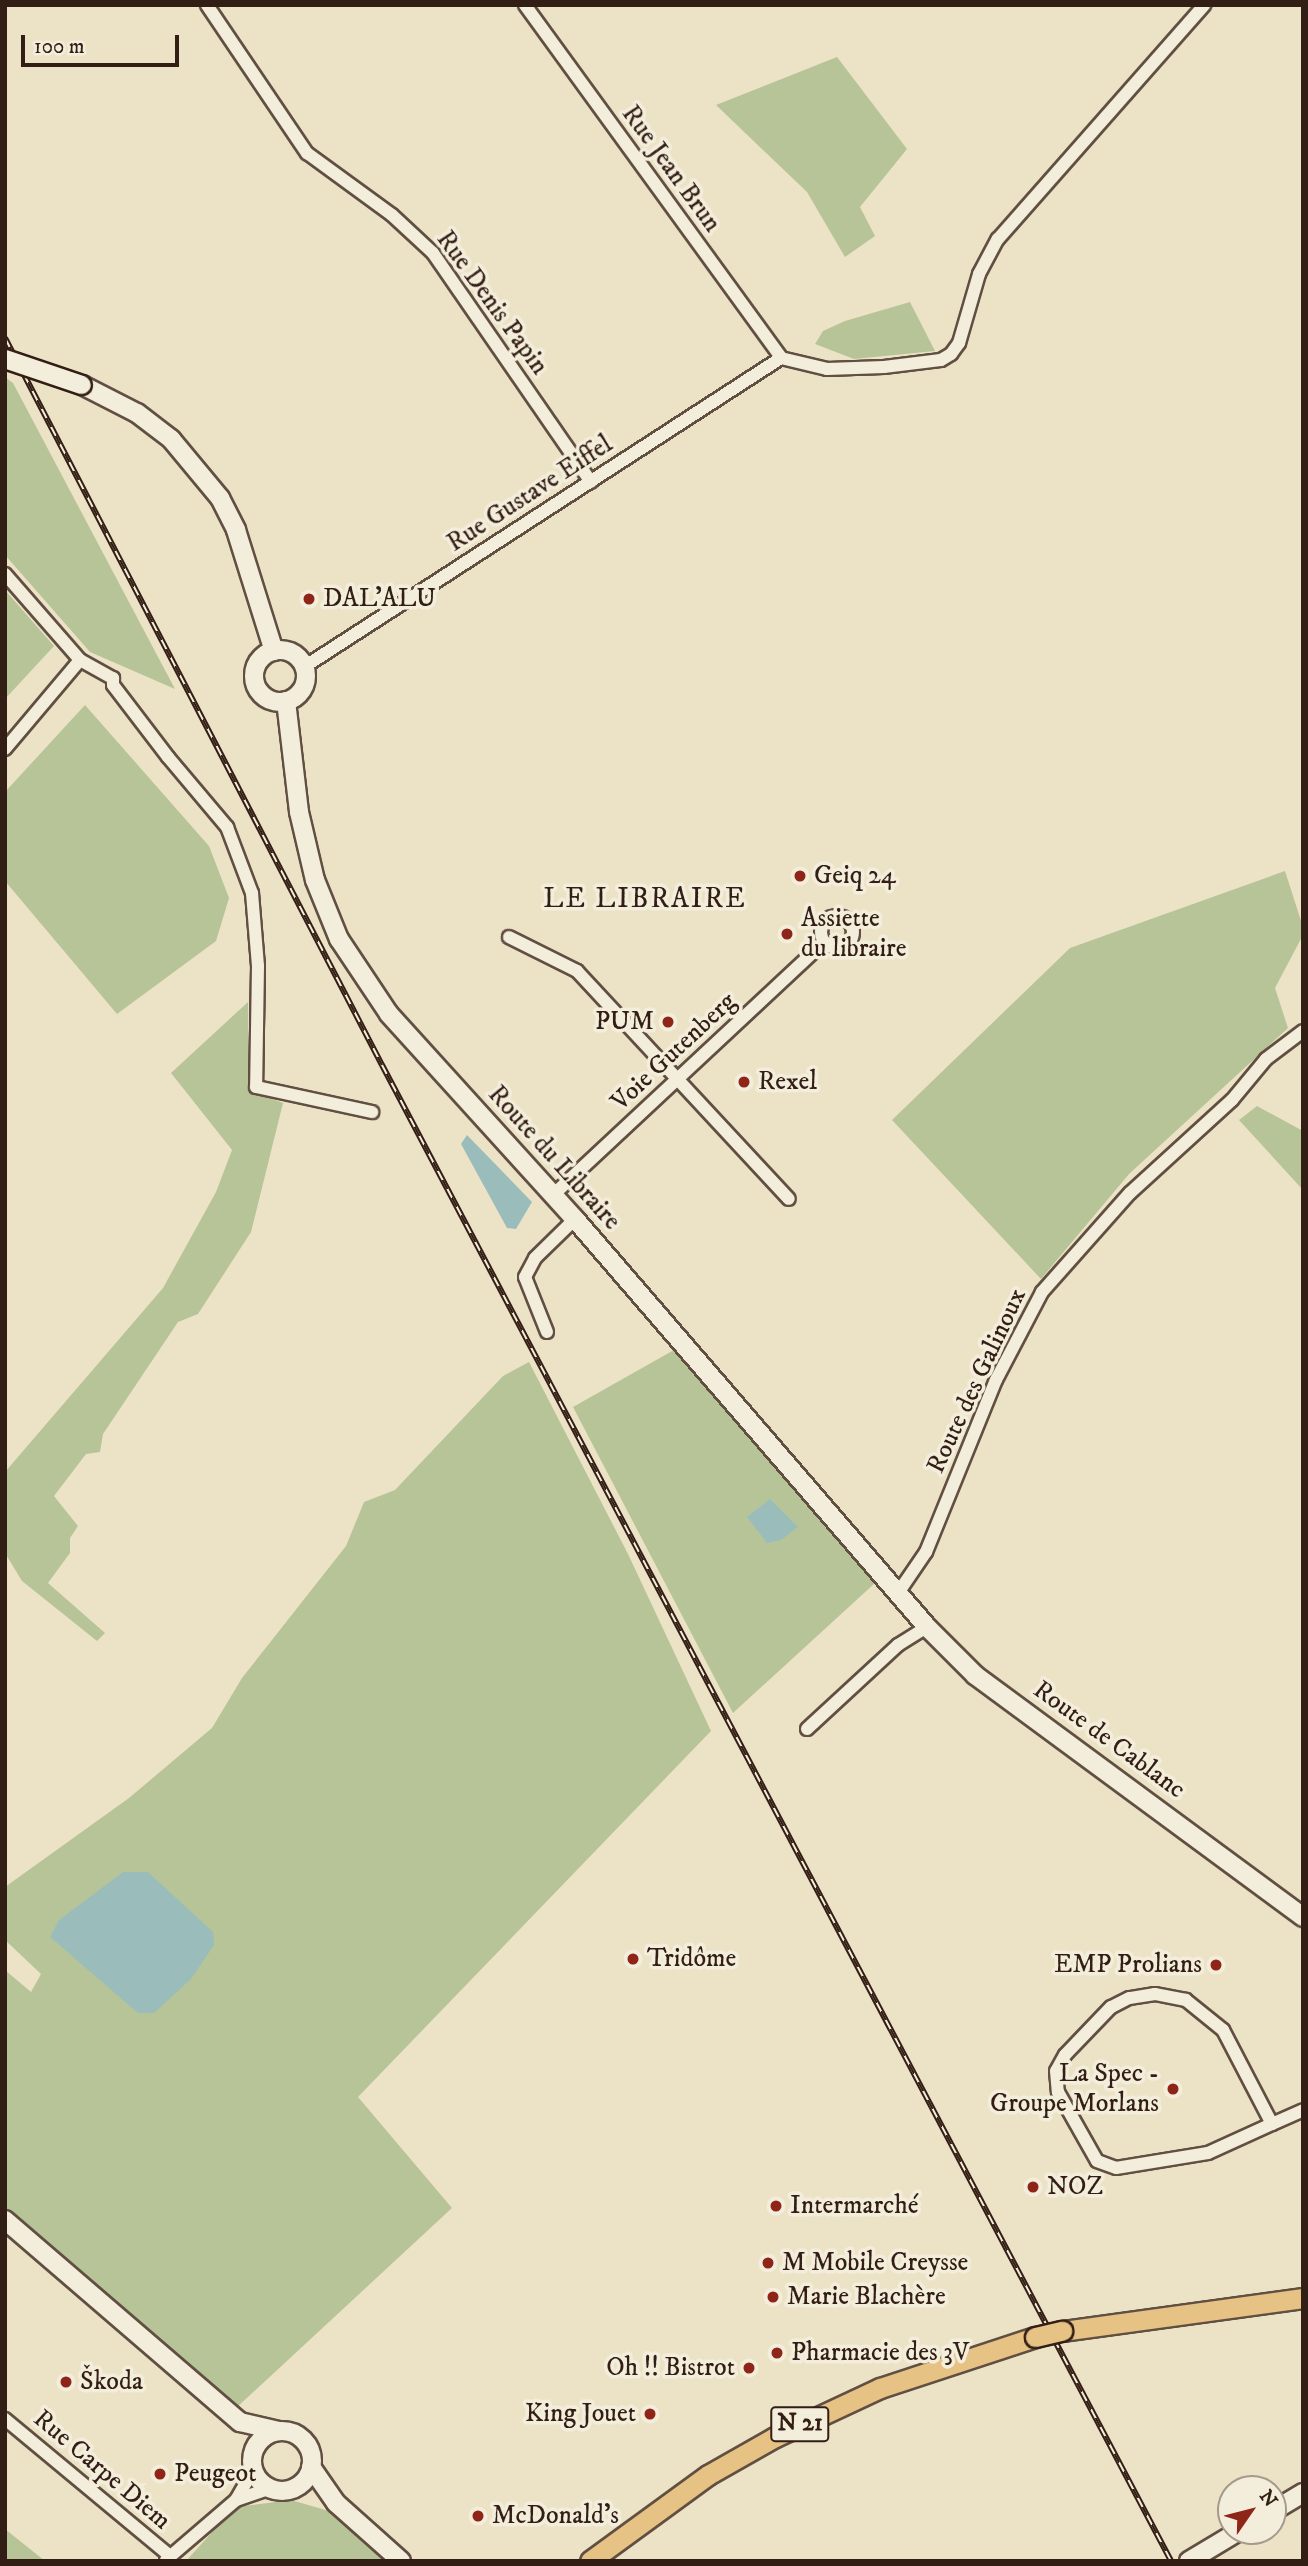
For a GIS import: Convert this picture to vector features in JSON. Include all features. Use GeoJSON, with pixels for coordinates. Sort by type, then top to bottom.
{"type":"FeatureCollection","features":[{"type":"Feature","properties":{"kind":"main road"},"geometry":{"type":"LineString","coordinates":[[5,359],[82,385],[137,413],[171,439],[220,498],[236,530],[274,651]]}},
{"type":"Feature","properties":{"kind":"main road"},"geometry":{"type":"LineString","coordinates":[[274,651],[289,652],[304,667],[300,692],[286,701],[270,700],[255,683],[260,659],[274,651]]}},
{"type":"Feature","properties":{"kind":"main road","name":"Route du Libraire"},"geometry":{"type":"LineString","coordinates":[[286,701],[307,852],[339,939],[389,1014],[575,1219],[898,1593]]}},
{"type":"Feature","properties":{"kind":"main road","name":"Route de Cablanc"},"geometry":{"type":"LineString","coordinates":[[898,1593],[926,1627],[975,1675],[1303,1917]]}},
{"type":"Feature","properties":{"kind":"main road"},"geometry":{"type":"LineString","coordinates":[[5,2220],[240,2422],[303,2439],[311,2452],[311,2467],[299,2485]]}},
{"type":"Feature","properties":{"kind":"main road","name":"N 21"},"geometry":{"type":"LineString","coordinates":[[590,2561],[708,2475],[796,2426],[880,2388],[1035,2337],[1062,2331],[1303,2298]]}},
{"type":"Feature","properties":{"kind":"main road"},"geometry":{"type":"LineString","coordinates":[[240,2422],[254,2462],[271,2488],[299,2485],[335,2503],[401,2561]]}},
{"type":"Feature","properties":{"kind":"main road"},"geometry":{"type":"LineString","coordinates":[[254,2462],[262,2438],[279,2431]]}},
{"type":"Feature","properties":{"kind":"main road"},"geometry":{"type":"LineString","coordinates":[[311,2467],[335,2503]]}},
{"type":"Feature","properties":{"kind":"main road"},"geometry":{"type":"LineString","coordinates":[[1287,2503],[1303,2493]]}},
{"type":"Feature","properties":{"kind":"main road"},"geometry":{"type":"LineString","coordinates":[[1189,2561],[1217,2544]]}},
{"type":"Feature","properties":{"kind":"street","name":"Rue Denis Papin"},"geometry":{"type":"LineString","coordinates":[[207,5],[307,153],[392,215],[433,253],[591,482]]}},
{"type":"Feature","properties":{"kind":"street","name":"Rue Jean Brun"},"geometry":{"type":"LineString","coordinates":[[525,5],[781,358]]}},
{"type":"Feature","properties":{"kind":"street"},"geometry":{"type":"LineString","coordinates":[[781,358],[827,369],[884,367],[941,360],[951,354],[959,343],[979,274],[998,239],[1205,5]]}},
{"type":"Feature","properties":{"kind":"street","name":"Rue Gustave Eiffel"},"geometry":{"type":"LineString","coordinates":[[304,667],[781,358]]}},
{"type":"Feature","properties":{"kind":"street"},"geometry":{"type":"LineString","coordinates":[[5,574],[80,660],[113,678],[113,685],[160,747],[227,827],[252,893],[258,966],[256,1087],[372,1112]]}},
{"type":"Feature","properties":{"kind":"street"},"geometry":{"type":"LineString","coordinates":[[5,749],[80,660]]}},
{"type":"Feature","properties":{"kind":"street"},"geometry":{"type":"LineString","coordinates":[[509,937],[577,971],[789,1199]]}},
{"type":"Feature","properties":{"kind":"street","name":"Voie Gutenberg"},"geometry":{"type":"LineString","coordinates":[[553,1195],[679,1081],[824,942]]}},
{"type":"Feature","properties":{"kind":"street","name":"Route des Galinoux"},"geometry":{"type":"LineString","coordinates":[[898,1593],[926,1552],[996,1380],[1042,1292],[1130,1193],[1232,1100],[1266,1059],[1303,1031]]}},
{"type":"Feature","properties":{"kind":"street"},"geometry":{"type":"LineString","coordinates":[[547,1332],[525,1277],[535,1258],[575,1219]]}},
{"type":"Feature","properties":{"kind":"street"},"geometry":{"type":"LineString","coordinates":[[807,1729],[898,1645],[926,1627]]}},
{"type":"Feature","properties":{"kind":"street"},"geometry":{"type":"LineString","coordinates":[[1272,2124],[1223,2030],[1186,2000],[1155,1994],[1129,1998],[1111,2007],[1065,2055],[1056,2071],[1058,2092],[1097,2161],[1116,2168],[1208,2153],[1303,2110]]}},
{"type":"Feature","properties":{"kind":"street","name":"Rue Carpe Diem"},"geometry":{"type":"LineString","coordinates":[[5,2419],[168,2558]]}},
{"type":"Feature","properties":{"kind":"street"},"geometry":{"type":"LineString","coordinates":[[236,2500],[254,2462]]}},
{"type":"Feature","properties":{"kind":"street"},"geometry":{"type":"LineString","coordinates":[[168,2558],[236,2500],[271,2488]]}},
{"type":"Feature","properties":{"kind":"green space"},"geometry":{"type":"Polygon","coordinates":[[[837,57],[907,149],[860,207],[875,236],[845,257],[807,192],[716,105],[837,57]]]}},
{"type":"Feature","properties":{"kind":"green space"},"geometry":{"type":"Polygon","coordinates":[[[910,302],[935,351],[854,359],[815,344],[823,331],[845,321],[910,302]]]}},
{"type":"Feature","properties":{"kind":"green space"},"geometry":{"type":"Polygon","coordinates":[[[5,377],[13,383],[175,689],[90,652],[5,555],[5,377]]]}},
{"type":"Feature","properties":{"kind":"green space"},"geometry":{"type":"Polygon","coordinates":[[[5,590],[54,646],[5,699],[5,590]]]}},
{"type":"Feature","properties":{"kind":"green space"},"geometry":{"type":"Polygon","coordinates":[[[85,705],[209,846],[229,898],[216,941],[117,1014],[5,881],[5,792],[85,705]]]}},
{"type":"Feature","properties":{"kind":"green space"},"geometry":{"type":"Polygon","coordinates":[[[1285,871],[1303,927],[1303,935],[1275,988],[1288,1028],[1129,1174],[1041,1279],[892,1120],[1070,948],[1285,871]]]}},
{"type":"Feature","properties":{"kind":"green space"},"geometry":{"type":"Polygon","coordinates":[[[248,1002],[249,1090],[283,1103],[251,1232],[198,1314],[178,1322],[103,1434],[100,1452],[86,1454],[54,1496],[78,1526],[70,1538],[70,1553],[48,1583],[105,1633],[97,1641],[22,1581],[5,1553],[5,1472],[163,1288],[216,1192],[232,1150],[171,1073],[248,1002]]]}},
{"type":"Feature","properties":{"kind":"green space"},"geometry":{"type":"Polygon","coordinates":[[[1257,1106],[1303,1131],[1303,1190],[1239,1120],[1257,1106]]]}},
{"type":"Feature","properties":{"kind":"green space"},"geometry":{"type":"Polygon","coordinates":[[[674,1350],[875,1583],[733,1713],[573,1407],[674,1350]]]}},
{"type":"Feature","properties":{"kind":"green space"},"geometry":{"type":"Polygon","coordinates":[[[529,1362],[628,1554],[711,1731],[358,2097],[452,2208],[235,2409],[5,2207],[5,1970],[31,1992],[41,1974],[5,1940],[5,1887],[129,1798],[212,1728],[242,1678],[346,1546],[364,1502],[395,1490],[503,1376],[529,1362]]]}},
{"type":"Feature","properties":{"kind":"green space"},"geometry":{"type":"Polygon","coordinates":[[[291,2500],[329,2511],[385,2561],[186,2561],[235,2507],[291,2500]]]}},
{"type":"Feature","properties":{"kind":"green space"},"geometry":{"type":"Polygon","coordinates":[[[5,2529],[45,2561],[5,2561],[5,2529]]]}},
{"type":"Feature","properties":{"kind":"water"},"geometry":{"type":"Polygon","coordinates":[[[467,1135],[532,1202],[516,1229],[507,1228],[461,1144],[467,1135]]]}},
{"type":"Feature","properties":{"kind":"water"},"geometry":{"type":"Polygon","coordinates":[[[770,1499],[798,1527],[781,1540],[767,1543],[747,1517],[770,1499]]]}},
{"type":"Feature","properties":{"kind":"water"},"geometry":{"type":"Polygon","coordinates":[[[123,1872],[148,1872],[213,1932],[214,1945],[191,1979],[154,2013],[138,2013],[50,1937],[59,1920],[123,1872]]]}},
{"type":"Feature","properties":{"kind":"railway"},"geometry":{"type":"LineString","coordinates":[[5,338],[382,1065],[1171,2561]]}},
{"type":"Feature","properties":{"kind":"place","name":"DAL'ALU"},"geometry":{"type":"Point","coordinates":[309,599]}},
{"type":"Feature","properties":{"kind":"place","name":"Geiq 24"},"geometry":{"type":"Point","coordinates":[800,876]}},
{"type":"Feature","properties":{"kind":"place","name":"Assiette du libraire"},"geometry":{"type":"Point","coordinates":[787,934]}},
{"type":"Feature","properties":{"kind":"place","name":"PUM"},"geometry":{"type":"Point","coordinates":[668,1022]}},
{"type":"Feature","properties":{"kind":"place","name":"Rexel"},"geometry":{"type":"Point","coordinates":[744,1082]}},
{"type":"Feature","properties":{"kind":"place","name":"Tridôme"},"geometry":{"type":"Point","coordinates":[633,1959]}},
{"type":"Feature","properties":{"kind":"place","name":"EMP Prolians"},"geometry":{"type":"Point","coordinates":[1216,1965]}},
{"type":"Feature","properties":{"kind":"place","name":"La Spec - Groupe Morlans"},"geometry":{"type":"Point","coordinates":[1173,2089]}},
{"type":"Feature","properties":{"kind":"place","name":"NOZ"},"geometry":{"type":"Point","coordinates":[1033,2187]}},
{"type":"Feature","properties":{"kind":"place","name":"Intermarché"},"geometry":{"type":"Point","coordinates":[776,2206]}},
{"type":"Feature","properties":{"kind":"place","name":"M Mobile Creysse"},"geometry":{"type":"Point","coordinates":[768,2263]}},
{"type":"Feature","properties":{"kind":"place","name":"Marie Blachère"},"geometry":{"type":"Point","coordinates":[773,2297]}},
{"type":"Feature","properties":{"kind":"place","name":"Pharmacie des 3V"},"geometry":{"type":"Point","coordinates":[777,2353]}},
{"type":"Feature","properties":{"kind":"place","name":"Oh !! Bistrot"},"geometry":{"type":"Point","coordinates":[749,2368]}},
{"type":"Feature","properties":{"kind":"place","name":"Škoda"},"geometry":{"type":"Point","coordinates":[66,2382]}},
{"type":"Feature","properties":{"kind":"place","name":"King Jouet"},"geometry":{"type":"Point","coordinates":[650,2414]}},
{"type":"Feature","properties":{"kind":"place","name":"Peugeot"},"geometry":{"type":"Point","coordinates":[160,2474]}},
{"type":"Feature","properties":{"kind":"place","name":"McDonald's"},"geometry":{"type":"Point","coordinates":[478,2516]}},
{"type":"Feature","properties":{"kind":"district","name":"LE LIBRAIRE"},"geometry":{"type":"Point","coordinates":[645,899]}}]}
